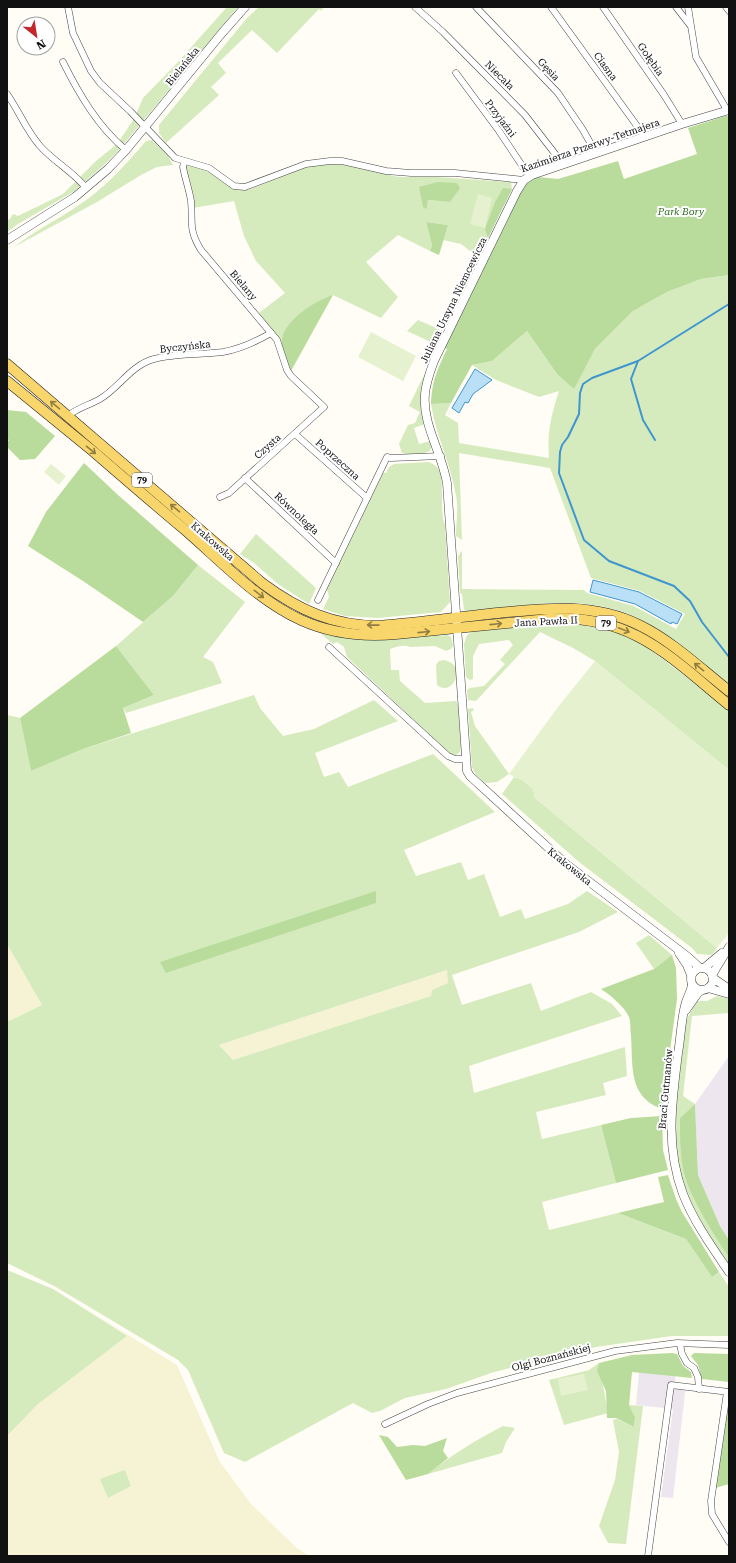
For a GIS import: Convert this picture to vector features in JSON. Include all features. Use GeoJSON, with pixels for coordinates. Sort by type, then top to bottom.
{"type":"FeatureCollection","features":[{"type":"Feature","properties":{"kind":"main road","name":"Krakowska"},"geometry":{"type":"LineString","coordinates":[[7,364],[262,583],[297,607],[327,619],[353,625],[379,626],[457,618]]}},
{"type":"Feature","properties":{"kind":"main road","name":"Krakowska"},"geometry":{"type":"LineString","coordinates":[[7,381],[94,453],[249,586],[284,611],[319,627],[352,634],[379,636],[457,628]]}},
{"type":"Feature","properties":{"kind":"main road","name":"Jana Pawła II"},"geometry":{"type":"LineString","coordinates":[[457,618],[563,608],[583,608],[611,614],[638,624],[654,633],[729,691]]}},
{"type":"Feature","properties":{"kind":"main road","name":"Jana Pawła II"},"geometry":{"type":"LineString","coordinates":[[457,628],[556,618],[582,619],[607,624],[639,636],[656,647],[729,705]]}},
{"type":"Feature","properties":{"kind":"street"},"geometry":{"type":"LineString","coordinates":[[68,7],[73,33],[91,71],[100,83],[145,127]]}},
{"type":"Feature","properties":{"kind":"street","name":"Bielańska"},"geometry":{"type":"LineString","coordinates":[[7,240],[86,188],[108,169],[126,150],[222,33],[246,7]]}},
{"type":"Feature","properties":{"kind":"street","name":"Niecała"},"geometry":{"type":"LineString","coordinates":[[415,7],[443,32],[525,115],[563,164]]}},
{"type":"Feature","properties":{"kind":"street","name":"Gęsia"},"geometry":{"type":"LineString","coordinates":[[476,7],[558,93],[596,153]]}},
{"type":"Feature","properties":{"kind":"street","name":"Ciasna"},"geometry":{"type":"LineString","coordinates":[[551,7],[645,137]]}},
{"type":"Feature","properties":{"kind":"street","name":"Gołębia"},"geometry":{"type":"LineString","coordinates":[[603,7],[664,95],[682,124]]}},
{"type":"Feature","properties":{"kind":"street"},"geometry":{"type":"LineString","coordinates":[[676,7],[690,25]]}},
{"type":"Feature","properties":{"kind":"street"},"geometry":{"type":"LineString","coordinates":[[688,7],[696,57],[728,110]]}},
{"type":"Feature","properties":{"kind":"street"},"geometry":{"type":"LineString","coordinates":[[726,7],[729,11]]}},
{"type":"Feature","properties":{"kind":"street"},"geometry":{"type":"LineString","coordinates":[[63,62],[82,97],[116,142],[126,150]]}},
{"type":"Feature","properties":{"kind":"street","name":"Przyjaźni"},"geometry":{"type":"LineString","coordinates":[[456,73],[499,131],[526,178]]}},
{"type":"Feature","properties":{"kind":"street"},"geometry":{"type":"LineString","coordinates":[[7,94],[30,134],[40,147],[86,188]]}},
{"type":"Feature","properties":{"kind":"street","name":"Kazimierza Przerwy-Tetmajera"},"geometry":{"type":"LineString","coordinates":[[145,127],[171,156],[184,162],[209,168],[229,183],[239,187],[252,184],[306,164],[330,160],[342,161],[386,171],[411,173],[455,173],[526,178],[563,164],[728,110]]}},
{"type":"Feature","properties":{"kind":"street","name":"Bielany"},"geometry":{"type":"LineString","coordinates":[[184,162],[183,167],[191,201],[190,224],[196,242],[201,250],[271,333],[280,347],[288,370],[324,407]]}},
{"type":"Feature","properties":{"kind":"street","name":"Juliana Ursyna Niemcewicza"},"geometry":{"type":"LineString","coordinates":[[457,628],[447,483],[441,456],[425,410],[425,393],[429,374],[442,345],[514,198],[526,178]]}},
{"type":"Feature","properties":{"kind":"street","name":"Byczyńska"},"geometry":{"type":"LineString","coordinates":[[68,416],[74,411],[100,399],[137,367],[145,362],[171,356],[233,350],[271,333]]}},
{"type":"Feature","properties":{"kind":"street","name":"Czysta"},"geometry":{"type":"LineString","coordinates":[[220,497],[229,493],[324,407]]}},
{"type":"Feature","properties":{"kind":"street","name":"Poprzeczna"},"geometry":{"type":"LineString","coordinates":[[295,434],[367,498]]}},
{"type":"Feature","properties":{"kind":"street"},"geometry":{"type":"LineString","coordinates":[[318,600],[387,457],[441,456]]}},
{"type":"Feature","properties":{"kind":"street","name":"Równoległa"},"geometry":{"type":"LineString","coordinates":[[245,478],[336,563]]}},
{"type":"Feature","properties":{"kind":"street"},"geometry":{"type":"LineString","coordinates":[[329,647],[448,756],[455,759],[465,759],[457,628]]}},
{"type":"Feature","properties":{"kind":"street","name":"Krakowska"},"geometry":{"type":"LineString","coordinates":[[465,759],[466,769],[470,776],[555,855],[702,968]]}},
{"type":"Feature","properties":{"kind":"street"},"geometry":{"type":"LineString","coordinates":[[728,948],[702,968],[695,970],[691,975],[691,982],[696,989],[705,989],[729,994]]}},
{"type":"Feature","properties":{"kind":"street"},"geometry":{"type":"LineString","coordinates":[[705,989],[712,984],[712,977],[728,948]]}},
{"type":"Feature","properties":{"kind":"street","name":"Krakowska"},"geometry":{"type":"LineString","coordinates":[[676,949],[687,965],[691,975]]}},
{"type":"Feature","properties":{"kind":"street"},"geometry":{"type":"LineString","coordinates":[[702,968],[729,989]]}},
{"type":"Feature","properties":{"kind":"street","name":"Braci Gutmanów"},"geometry":{"type":"LineString","coordinates":[[692,985],[684,1013],[671,1114],[671,1140],[680,1185],[689,1208],[729,1272]]}},
{"type":"Feature","properties":{"kind":"street","name":"Braci Gutmanów"},"geometry":{"type":"LineString","coordinates":[[684,1013],[698,993],[705,989]]}},
{"type":"Feature","properties":{"kind":"street"},"geometry":{"type":"LineString","coordinates":[[680,1344],[682,1354],[687,1363],[694,1368],[698,1377],[698,1389]]}},
{"type":"Feature","properties":{"kind":"street","name":"Olgi Boznańskiej"},"geometry":{"type":"LineString","coordinates":[[385,1424],[428,1404],[464,1391],[615,1350],[680,1344],[729,1345]]}},
{"type":"Feature","properties":{"kind":"street"},"geometry":{"type":"LineString","coordinates":[[648,1556],[671,1385],[728,1392],[711,1501],[712,1514],[729,1542]]}},
{"type":"Feature","properties":{"kind":"shaded area"},"geometry":{"type":"Polygon","coordinates":[[[7,944],[42,1005],[9,1021],[7,1018],[7,944]]]}},
{"type":"Feature","properties":{"kind":"shaded area"},"geometry":{"type":"Polygon","coordinates":[[[447,970],[449,983],[432,990],[431,996],[233,1060],[219,1045],[447,970]]]}},
{"type":"Feature","properties":{"kind":"shaded area"},"geometry":{"type":"Polygon","coordinates":[[[729,1056],[729,1240],[720,1226],[698,1175],[695,1104],[729,1056]]]}},
{"type":"Feature","properties":{"kind":"shaded area"},"geometry":{"type":"Polygon","coordinates":[[[53,1289],[177,1365],[220,1462],[251,1504],[297,1548],[309,1556],[7,1556],[7,1436],[38,1404],[127,1336],[53,1289]]]}},
{"type":"Feature","properties":{"kind":"shaded area"},"geometry":{"type":"Polygon","coordinates":[[[639,1372],[675,1376],[676,1383],[686,1384],[673,1498],[661,1497],[673,1409],[636,1405],[639,1372]]]}},
{"type":"Feature","properties":{"kind":"green space"},"geometry":{"type":"Polygon","coordinates":[[[227,7],[238,7],[117,152],[73,192],[7,232],[7,220],[10,219],[13,214],[18,216],[63,194],[96,161],[117,144],[134,119],[143,98],[178,62],[227,7]]]}},
{"type":"Feature","properties":{"kind":"green space"},"geometry":{"type":"Polygon","coordinates":[[[259,7],[324,7],[321,11],[319,9],[277,53],[252,30],[218,63],[226,73],[211,87],[219,95],[166,143],[159,133],[159,125],[247,18],[259,7]]]}},
{"type":"Feature","properties":{"kind":"green space","name":"Park Bory"},"geometry":{"type":"Polygon","coordinates":[[[729,116],[729,275],[701,279],[667,292],[633,311],[595,349],[574,389],[557,374],[527,331],[492,361],[472,365],[451,403],[431,404],[436,376],[440,363],[447,349],[444,348],[522,188],[528,181],[538,177],[558,179],[618,161],[624,179],[697,154],[688,128],[729,116]]]}},
{"type":"Feature","properties":{"kind":"green space"},"geometry":{"type":"Polygon","coordinates":[[[152,140],[168,156],[173,165],[157,167],[141,175],[97,202],[14,247],[89,198],[119,171],[146,141],[152,140]]]}},
{"type":"Feature","properties":{"kind":"green space"},"geometry":{"type":"Polygon","coordinates":[[[330,163],[351,166],[398,177],[437,177],[511,182],[512,189],[474,266],[474,254],[461,244],[443,240],[448,225],[426,222],[432,245],[430,251],[398,235],[366,262],[398,297],[381,318],[333,295],[283,336],[282,344],[259,313],[285,293],[256,261],[244,236],[234,201],[193,208],[186,167],[188,165],[198,167],[206,170],[232,187],[239,190],[248,190],[306,167],[330,163]],[[419,187],[427,209],[428,200],[450,202],[419,187]]]}},
{"type":"Feature","properties":{"kind":"green space"},"geometry":{"type":"Polygon","coordinates":[[[438,182],[457,183],[460,188],[450,202],[428,200],[427,209],[423,207],[419,187],[438,182]]]}},
{"type":"Feature","properties":{"kind":"green space"},"geometry":{"type":"Polygon","coordinates":[[[503,188],[512,189],[488,238],[485,229],[495,202],[503,188]]]}},
{"type":"Feature","properties":{"kind":"green space"},"geometry":{"type":"Polygon","coordinates":[[[478,194],[492,198],[485,228],[470,224],[478,194]]]}},
{"type":"Feature","properties":{"kind":"green space"},"geometry":{"type":"Polygon","coordinates":[[[426,222],[448,225],[439,255],[430,251],[432,245],[426,222]]]}},
{"type":"Feature","properties":{"kind":"green space"},"geometry":{"type":"Polygon","coordinates":[[[467,270],[471,273],[435,344],[407,331],[418,320],[441,330],[468,277],[467,270]]]}},
{"type":"Feature","properties":{"kind":"green space"},"geometry":{"type":"Polygon","coordinates":[[[729,275],[729,685],[648,624],[627,614],[606,607],[560,603],[514,606],[469,612],[464,610],[462,594],[460,593],[458,556],[462,551],[462,589],[584,590],[587,593],[634,606],[676,629],[685,614],[640,591],[591,578],[550,468],[459,453],[462,540],[456,536],[457,501],[454,484],[436,427],[431,404],[451,403],[445,415],[458,423],[459,443],[549,458],[550,424],[559,391],[539,397],[496,380],[472,365],[492,361],[527,331],[557,374],[574,388],[595,349],[633,311],[667,292],[701,279],[729,275]]]}},
{"type":"Feature","properties":{"kind":"green space"},"geometry":{"type":"Polygon","coordinates":[[[333,295],[291,371],[282,347],[283,336],[287,328],[293,320],[308,307],[333,295]]]}},
{"type":"Feature","properties":{"kind":"green space"},"geometry":{"type":"Polygon","coordinates":[[[371,332],[416,356],[403,381],[358,357],[371,332]]]}},
{"type":"Feature","properties":{"kind":"green space"},"geometry":{"type":"Polygon","coordinates":[[[426,371],[422,384],[421,398],[425,424],[414,428],[419,444],[430,441],[432,445],[430,451],[416,455],[409,455],[402,453],[399,444],[408,425],[415,423],[420,412],[409,406],[426,371]]]}},
{"type":"Feature","properties":{"kind":"green space"},"geometry":{"type":"Polygon","coordinates":[[[7,410],[26,412],[55,436],[35,459],[20,460],[7,447],[9,440],[7,439],[7,410]]]}},
{"type":"Feature","properties":{"kind":"green space"},"geometry":{"type":"Polygon","coordinates":[[[429,462],[437,467],[442,481],[442,512],[445,526],[450,602],[441,612],[377,618],[345,616],[323,609],[329,597],[327,589],[383,473],[386,473],[389,467],[394,464],[429,462]]]}},
{"type":"Feature","properties":{"kind":"green space"},"geometry":{"type":"Polygon","coordinates":[[[84,463],[198,565],[173,596],[143,622],[28,546],[46,512],[84,463]]]}},
{"type":"Feature","properties":{"kind":"green space"},"geometry":{"type":"Polygon","coordinates":[[[51,464],[66,476],[59,485],[44,472],[51,464]]]}},
{"type":"Feature","properties":{"kind":"green space"},"geometry":{"type":"Polygon","coordinates":[[[256,534],[316,588],[309,604],[278,584],[254,563],[240,554],[256,534]]]}},
{"type":"Feature","properties":{"kind":"green space"},"geometry":{"type":"Polygon","coordinates":[[[198,565],[245,602],[203,657],[213,662],[222,683],[126,713],[123,708],[154,695],[116,646],[173,596],[198,565]]]}},
{"type":"Feature","properties":{"kind":"green space"},"geometry":{"type":"Polygon","coordinates":[[[565,622],[592,625],[618,632],[642,643],[729,710],[729,770],[595,661],[573,648],[540,632],[476,701],[468,700],[467,690],[470,688],[484,686],[505,664],[500,660],[513,645],[509,640],[479,644],[473,656],[473,679],[470,680],[466,677],[464,644],[467,635],[472,632],[565,622]]]}},
{"type":"Feature","properties":{"kind":"green space"},"geometry":{"type":"Polygon","coordinates":[[[320,633],[365,639],[438,634],[440,636],[447,635],[451,637],[453,646],[451,649],[446,651],[435,646],[403,646],[390,649],[391,670],[399,670],[400,681],[425,703],[456,701],[458,705],[461,747],[460,752],[456,755],[450,754],[347,657],[344,647],[337,642],[333,644],[320,633]]]}},
{"type":"Feature","properties":{"kind":"green space"},"geometry":{"type":"Polygon","coordinates":[[[116,646],[154,695],[123,708],[131,733],[83,749],[31,771],[20,718],[116,646]]]}},
{"type":"Feature","properties":{"kind":"green space"},"geometry":{"type":"Polygon","coordinates":[[[444,660],[451,663],[456,668],[457,674],[456,679],[452,684],[443,688],[437,685],[436,665],[439,661],[444,660]]]}},
{"type":"Feature","properties":{"kind":"green space"},"geometry":{"type":"Polygon","coordinates":[[[595,661],[729,770],[729,933],[717,948],[535,798],[533,789],[521,779],[509,774],[558,707],[595,661]]]}},
{"type":"Feature","properties":{"kind":"green space"},"geometry":{"type":"Polygon","coordinates":[[[254,695],[260,708],[283,736],[314,729],[374,700],[398,721],[315,753],[324,777],[339,772],[348,787],[433,754],[495,812],[404,850],[416,876],[461,862],[468,880],[484,874],[500,917],[521,909],[525,919],[568,904],[587,891],[618,912],[579,932],[452,975],[462,1005],[531,983],[541,1011],[591,992],[612,1004],[622,1016],[469,1066],[474,1093],[625,1047],[627,1076],[603,1083],[606,1095],[536,1112],[542,1139],[601,1125],[616,1183],[542,1202],[549,1230],[618,1213],[686,1239],[712,1277],[719,1272],[729,1287],[729,1336],[672,1336],[596,1347],[491,1373],[446,1389],[405,1398],[380,1411],[372,1413],[353,1403],[245,1462],[224,1453],[188,1370],[178,1360],[56,1287],[7,1263],[7,1018],[9,1021],[42,1005],[7,944],[7,715],[20,718],[31,771],[83,749],[254,695]],[[447,970],[219,1045],[233,1060],[431,996],[432,990],[448,983],[447,970]]]}},
{"type":"Feature","properties":{"kind":"green space"},"geometry":{"type":"Polygon","coordinates":[[[473,708],[474,710],[471,712],[475,726],[509,774],[497,782],[485,783],[476,775],[472,767],[468,709],[473,708]]]}},
{"type":"Feature","properties":{"kind":"green space"},"geometry":{"type":"Polygon","coordinates":[[[514,777],[521,779],[533,789],[535,798],[717,948],[712,955],[697,954],[692,948],[579,862],[502,794],[514,777]]]}},
{"type":"Feature","properties":{"kind":"green space"},"geometry":{"type":"Polygon","coordinates":[[[376,891],[376,903],[166,973],[160,962],[376,891]]]}},
{"type":"Feature","properties":{"kind":"green space"},"geometry":{"type":"Polygon","coordinates":[[[649,935],[672,955],[654,969],[636,943],[649,935]]]}},
{"type":"Feature","properties":{"kind":"green space"},"geometry":{"type":"Polygon","coordinates":[[[672,955],[676,968],[677,999],[662,1109],[651,1104],[643,1097],[634,1079],[630,1024],[627,1013],[601,989],[654,969],[672,955]]]}},
{"type":"Feature","properties":{"kind":"green space"},"geometry":{"type":"Polygon","coordinates":[[[717,996],[729,999],[729,1013],[692,1016],[683,1096],[695,1104],[680,1118],[691,1191],[729,1257],[729,1265],[695,1212],[685,1189],[679,1165],[676,1141],[677,1094],[686,1021],[697,1001],[707,1001],[717,996]]]}},
{"type":"Feature","properties":{"kind":"green space"},"geometry":{"type":"Polygon","coordinates":[[[695,1104],[698,1175],[720,1226],[729,1240],[729,1257],[697,1205],[684,1173],[680,1139],[680,1118],[695,1104]]]}},
{"type":"Feature","properties":{"kind":"green space"},"geometry":{"type":"Polygon","coordinates":[[[662,1116],[663,1150],[668,1170],[616,1183],[601,1125],[631,1118],[662,1116]]]}},
{"type":"Feature","properties":{"kind":"green space"},"geometry":{"type":"Polygon","coordinates":[[[668,1175],[682,1212],[719,1272],[712,1277],[686,1239],[618,1213],[664,1202],[658,1177],[668,1175]]]}},
{"type":"Feature","properties":{"kind":"green space"},"geometry":{"type":"Polygon","coordinates":[[[7,1270],[53,1289],[127,1336],[38,1404],[7,1436],[7,1270]]]}},
{"type":"Feature","properties":{"kind":"green space"},"geometry":{"type":"Polygon","coordinates":[[[694,1353],[729,1354],[729,1382],[702,1379],[698,1365],[691,1356],[694,1353]]]}},
{"type":"Feature","properties":{"kind":"green space"},"geometry":{"type":"Polygon","coordinates":[[[677,1354],[683,1366],[691,1372],[692,1378],[632,1372],[629,1405],[635,1417],[634,1427],[616,1418],[607,1418],[606,1391],[597,1371],[599,1363],[632,1355],[677,1354]]]}},
{"type":"Feature","properties":{"kind":"green space"},"geometry":{"type":"Polygon","coordinates":[[[599,1363],[608,1413],[564,1425],[549,1380],[589,1370],[599,1363]]]}},
{"type":"Feature","properties":{"kind":"green space"},"geometry":{"type":"Polygon","coordinates":[[[584,1374],[588,1390],[561,1396],[558,1379],[584,1374]]]}},
{"type":"Feature","properties":{"kind":"green space"},"geometry":{"type":"Polygon","coordinates":[[[729,1395],[729,1484],[715,1488],[729,1395]]]}},
{"type":"Feature","properties":{"kind":"green space"},"geometry":{"type":"Polygon","coordinates":[[[629,1405],[643,1406],[626,1544],[608,1543],[599,1526],[615,1480],[619,1452],[613,1420],[617,1419],[634,1427],[635,1417],[629,1405]]]}},
{"type":"Feature","properties":{"kind":"green space"},"geometry":{"type":"Polygon","coordinates":[[[503,1426],[515,1428],[506,1442],[502,1453],[428,1474],[464,1448],[503,1426]]]}},
{"type":"Feature","properties":{"kind":"green space"},"geometry":{"type":"Polygon","coordinates":[[[379,1435],[388,1437],[397,1447],[413,1445],[425,1446],[447,1438],[443,1451],[448,1458],[428,1474],[406,1480],[379,1435]]]}},
{"type":"Feature","properties":{"kind":"green space"},"geometry":{"type":"Polygon","coordinates":[[[125,1470],[131,1486],[108,1498],[100,1479],[125,1470]]]}},
{"type":"Feature","properties":{"kind":"water"},"geometry":{"type":"Polygon","coordinates":[[[475,369],[492,380],[473,394],[468,403],[465,402],[459,413],[452,408],[475,369]]]}},
{"type":"Feature","properties":{"kind":"water"},"geometry":{"type":"Polygon","coordinates":[[[593,580],[639,592],[682,614],[677,624],[672,622],[671,624],[635,604],[590,592],[593,580]]]}},
{"type":"Feature","properties":{"kind":"waterway"},"geometry":{"type":"LineString","coordinates":[[729,304],[638,361],[592,378],[583,384],[580,393],[579,414],[568,437],[562,445],[560,452],[559,473],[584,540],[609,561],[674,586],[690,601],[702,622],[729,657]]}},
{"type":"Feature","properties":{"kind":"waterway"},"geometry":{"type":"LineString","coordinates":[[638,361],[631,379],[643,420],[655,440]]}}]}
